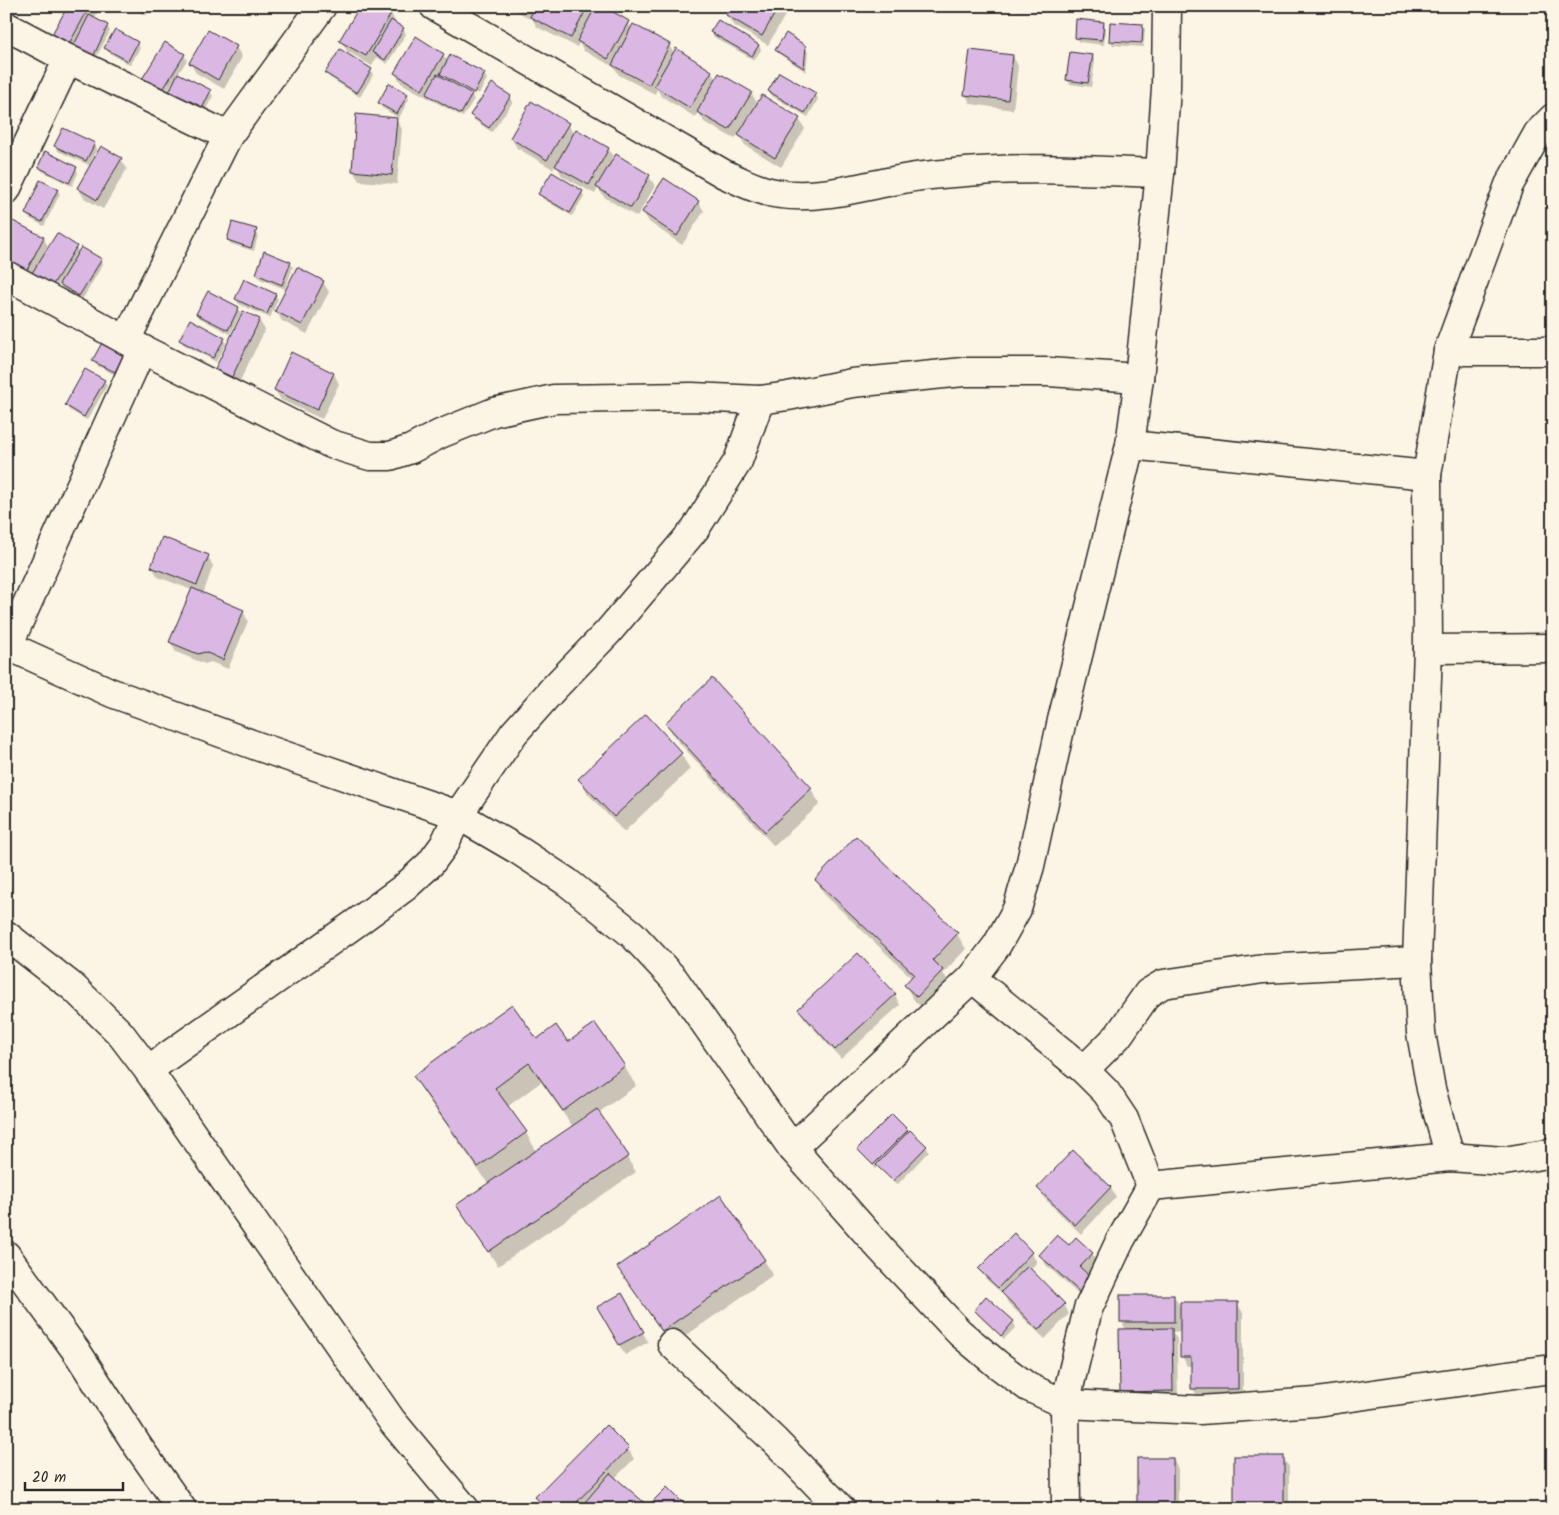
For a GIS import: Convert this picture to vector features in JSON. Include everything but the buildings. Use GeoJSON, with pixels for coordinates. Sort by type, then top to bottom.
{"type":"FeatureCollection","features":[{"type":"Feature","properties":{"kind":"street"},"geometry":{"type":"LineString","coordinates":[[322,6],[228,136],[134,345],[7,646],[112,693],[257,746],[458,815],[518,850],[567,882],[632,934],[674,979],[792,1148],[881,1249],[960,1333],[1028,1387],[1065,1404],[1210,1409],[1316,1402],[1544,1370]]}},
{"type":"Feature","properties":{"kind":"street"},"geometry":{"type":"LineString","coordinates":[[434,6],[724,174],[757,188],[780,194],[830,193],[900,179],[968,172],[1064,169],[1160,173]]}},
{"type":"Feature","properties":{"kind":"street"},"geometry":{"type":"LineString","coordinates":[[792,1148],[972,978],[997,945],[1017,909],[1030,866],[1062,720],[1130,445],[1139,378],[1160,173],[1166,88],[1167,6]]}},
{"type":"Feature","properties":{"kind":"street"},"geometry":{"type":"LineString","coordinates":[[6,26],[68,59],[228,136]]}},
{"type":"Feature","properties":{"kind":"street"},"geometry":{"type":"LineString","coordinates":[[6,190],[68,59]]}},
{"type":"Feature","properties":{"kind":"street"},"geometry":{"type":"LineString","coordinates":[[1450,1157],[1431,1089],[1421,1033],[1417,962],[1428,649],[1426,475],[1448,351],[1509,185],[1538,133],[1553,118]]}},
{"type":"Feature","properties":{"kind":"street"},"geometry":{"type":"LineString","coordinates":[[6,275],[134,345],[331,444],[370,456],[390,456],[411,449],[440,434],[494,412],[554,399],[692,398],[760,400],[852,382],[964,372],[1048,372],[1139,378]]}},
{"type":"Feature","properties":{"kind":"street"},"geometry":{"type":"LineString","coordinates":[[1448,351],[1553,351]]}},
{"type":"Feature","properties":{"kind":"street"},"geometry":{"type":"LineString","coordinates":[[148,1070],[356,923],[405,887],[430,864],[444,845],[458,815],[514,733],[608,632],[695,528],[738,461],[760,400]]}},
{"type":"Feature","properties":{"kind":"street"},"geometry":{"type":"LineString","coordinates":[[1130,445],[1426,475]]}},
{"type":"Feature","properties":{"kind":"street"},"geometry":{"type":"LineString","coordinates":[[1428,649],[1553,648]]}},
{"type":"Feature","properties":{"kind":"street"},"geometry":{"type":"LineString","coordinates":[[6,936],[74,988],[120,1033],[148,1070],[392,1421],[465,1509]]}},
{"type":"Feature","properties":{"kind":"street"},"geometry":{"type":"LineString","coordinates":[[1084,1070],[1118,1036],[1148,993],[1164,984],[1263,969],[1417,962]]}},
{"type":"Feature","properties":{"kind":"street"},"geometry":{"type":"LineString","coordinates":[[972,978],[1084,1070],[1106,1092],[1124,1119],[1151,1186]]}},
{"type":"Feature","properties":{"kind":"street"},"geometry":{"type":"LineString","coordinates":[[1151,1186],[1450,1157],[1504,1161],[1548,1154],[1553,1151]]}},
{"type":"Feature","properties":{"kind":"street"},"geometry":{"type":"LineString","coordinates":[[1066,1509],[1065,1404],[1088,1309],[1120,1241],[1151,1186]]}},
{"type":"Feature","properties":{"kind":"street"},"geometry":{"type":"LineString","coordinates":[[6,1255],[77,1352],[139,1448],[182,1509]]}},
{"type":"Feature","properties":{"kind":"street"},"geometry":{"type":"LineString","coordinates":[[672,1344],[775,1441],[841,1509]]}}]}
